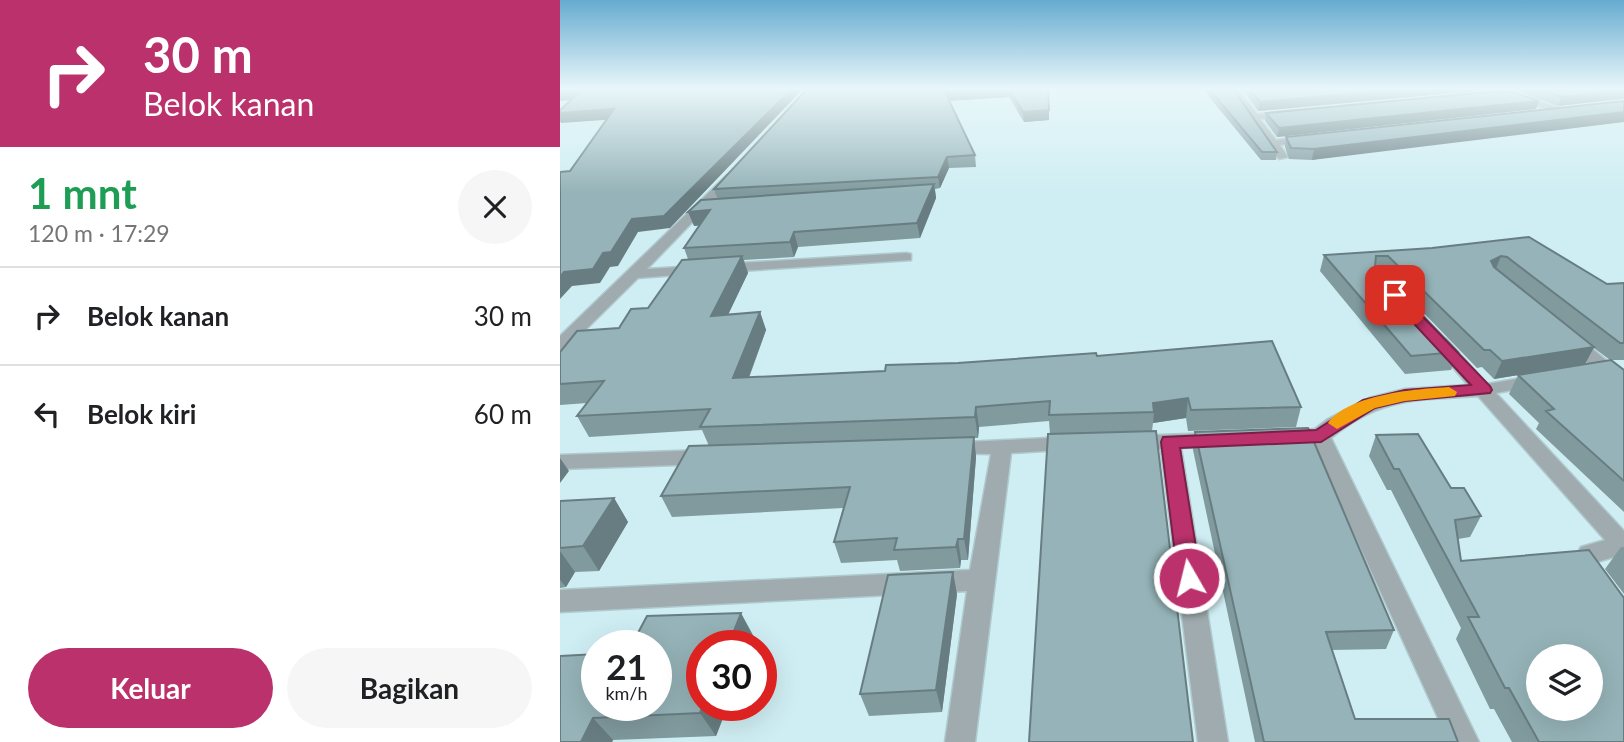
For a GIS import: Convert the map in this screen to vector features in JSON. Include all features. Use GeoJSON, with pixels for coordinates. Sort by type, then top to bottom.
{"type":"FeatureCollection","features":[{"type":"Feature","properties":{"kind":"street"},"geometry":{"type":"LineString","coordinates":[[1260,124],[1283,156]]}},
{"type":"Feature","properties":{"kind":"street"},"geometry":{"type":"LineString","coordinates":[[1274,143],[1315,138]]}},
{"type":"Feature","properties":{"kind":"street"},"geometry":{"type":"LineString","coordinates":[[560,345],[702,208],[738,168]]}},
{"type":"Feature","properties":{"kind":"street"},"geometry":{"type":"LineString","coordinates":[[702,208],[716,207]]}},
{"type":"Feature","properties":{"kind":"street"},"geometry":{"type":"LineString","coordinates":[[634,274],[906,257]]}},
{"type":"Feature","properties":{"kind":"street"},"geometry":{"type":"LineString","coordinates":[[1555,327],[1615,368],[1624,383]]}},
{"type":"Feature","properties":{"kind":"street"},"geometry":{"type":"LineString","coordinates":[[1431,333],[1623,545],[1590,554],[1585,558],[1584,564],[1600,585]]}},
{"type":"Feature","properties":{"kind":"street"},"geometry":{"type":"LineString","coordinates":[[1579,373],[1615,368]]}},
{"type":"Feature","properties":{"kind":"street"},"geometry":{"type":"LineString","coordinates":[[1266,438],[1321,436],[1335,424],[1369,404],[1405,395],[1484,390],[1552,378]]}},
{"type":"Feature","properties":{"kind":"street"},"geometry":{"type":"LineString","coordinates":[[1321,436],[1464,742]]}},
{"type":"Feature","properties":{"kind":"street"},"geometry":{"type":"LineString","coordinates":[[1114,443],[1238,439]]}},
{"type":"Feature","properties":{"kind":"street"},"geometry":{"type":"LineString","coordinates":[[1170,442],[1213,742]]}},
{"type":"Feature","properties":{"kind":"street"},"geometry":{"type":"LineString","coordinates":[[933,449],[1086,444]]}},
{"type":"Feature","properties":{"kind":"street"},"geometry":{"type":"LineString","coordinates":[[960,742],[1002,446]]}},
{"type":"Feature","properties":{"kind":"street"},"geometry":{"type":"LineString","coordinates":[[560,462],[726,456]]}},
{"type":"Feature","properties":{"kind":"street"},"geometry":{"type":"LineString","coordinates":[[560,601],[981,580]]}},
{"type":"Feature","properties":{"kind":"building"},"geometry":{"type":"Polygon","coordinates":[[[604,124],[757,124],[664,216],[632,219],[611,252],[603,253],[593,269],[564,272],[560,277],[560,172],[570,171],[604,124]]]}},
{"type":"Feature","properties":{"kind":"building"},"geometry":{"type":"Polygon","coordinates":[[[775,124],[960,124],[975,155],[947,157],[938,177],[714,189],[775,124]]]}},
{"type":"Feature","properties":{"kind":"building"},"geometry":{"type":"Polygon","coordinates":[[[1238,124],[1257,124],[1277,152],[1262,152],[1238,124]]]}},
{"type":"Feature","properties":{"kind":"building"},"geometry":{"type":"Polygon","coordinates":[[[1275,124],[1321,124],[1279,128],[1275,124]]]}},
{"type":"Feature","properties":{"kind":"building"},"geometry":{"type":"Polygon","coordinates":[[[1412,124],[1527,124],[1314,149],[1291,148],[1286,137],[1412,124]]]}},
{"type":"Feature","properties":{"kind":"building"},"geometry":{"type":"Polygon","coordinates":[[[934,184],[917,223],[794,232],[790,242],[684,248],[710,210],[688,212],[701,200],[934,184]]]}},
{"type":"Feature","properties":{"kind":"building"},"geometry":{"type":"Polygon","coordinates":[[[1529,237],[1607,284],[1624,283],[1624,343],[1620,343],[1507,257],[1501,256],[1491,261],[1494,267],[1594,347],[1502,361],[1490,350],[1484,350],[1388,256],[1376,256],[1375,266],[1458,352],[1411,356],[1324,255],[1432,248],[1529,237]]]}},
{"type":"Feature","properties":{"kind":"building"},"geometry":{"type":"Polygon","coordinates":[[[742,256],[711,316],[760,312],[733,378],[885,371],[886,365],[958,363],[1096,353],[1097,356],[1272,341],[1301,407],[1191,410],[1188,398],[1153,403],[1154,412],[1049,415],[1050,401],[976,407],[975,417],[700,427],[710,409],[577,416],[604,381],[560,384],[560,352],[577,331],[619,328],[631,309],[648,308],[682,260],[742,256]]]}},
{"type":"Feature","properties":{"kind":"building"},"geometry":{"type":"Polygon","coordinates":[[[1611,360],[1624,370],[1624,481],[1546,411],[1554,409],[1518,375],[1611,360]]]}},
{"type":"Feature","properties":{"kind":"building"},"geometry":{"type":"Polygon","coordinates":[[[1308,428],[1394,630],[1326,632],[1355,719],[1449,719],[1458,742],[1264,742],[1195,432],[1308,428]]]}},
{"type":"Feature","properties":{"kind":"building"},"geometry":{"type":"Polygon","coordinates":[[[1156,431],[1193,742],[1029,742],[1048,434],[1156,431]]]}},
{"type":"Feature","properties":{"kind":"building"},"geometry":{"type":"Polygon","coordinates":[[[1418,434],[1451,488],[1464,488],[1481,516],[1455,520],[1461,561],[1589,550],[1624,598],[1624,742],[1539,742],[1527,721],[1603,721],[1603,644],[1526,644],[1526,719],[1509,688],[1505,688],[1468,617],[1479,617],[1399,469],[1394,469],[1376,435],[1418,434]]]}},
{"type":"Feature","properties":{"kind":"building"},"geometry":{"type":"Polygon","coordinates":[[[974,437],[964,539],[958,539],[956,547],[894,550],[897,538],[834,542],[850,487],[661,496],[689,446],[974,437]]]}},
{"type":"Feature","properties":{"kind":"building"},"geometry":{"type":"Polygon","coordinates":[[[614,498],[583,546],[560,548],[560,501],[614,498]]]}},
{"type":"Feature","properties":{"kind":"building"},"geometry":{"type":"Polygon","coordinates":[[[953,572],[936,690],[860,694],[888,575],[953,572]]]}},
{"type":"Feature","properties":{"kind":"building"},"geometry":{"type":"Polygon","coordinates":[[[741,613],[734,630],[686,630],[686,714],[672,714],[672,630],[640,630],[647,616],[741,613]]]}},
{"type":"Feature","properties":{"kind":"building"},"geometry":{"type":"Polygon","coordinates":[[[581,655],[581,721],[592,721],[581,742],[560,742],[560,656],[581,655]]]}},
{"type":"Feature","properties":{"kind":"slow traffic"},"geometry":{"type":"LineString","coordinates":[[1337,423],[1369,404],[1405,395],[1449,392]]}},
{"type":"Feature","properties":{"kind":"route"},"geometry":{"type":"LineString","coordinates":[[1189,578],[1170,442],[1321,436],[1335,424],[1369,404],[1405,395],[1484,390],[1395,295]]}}]}
